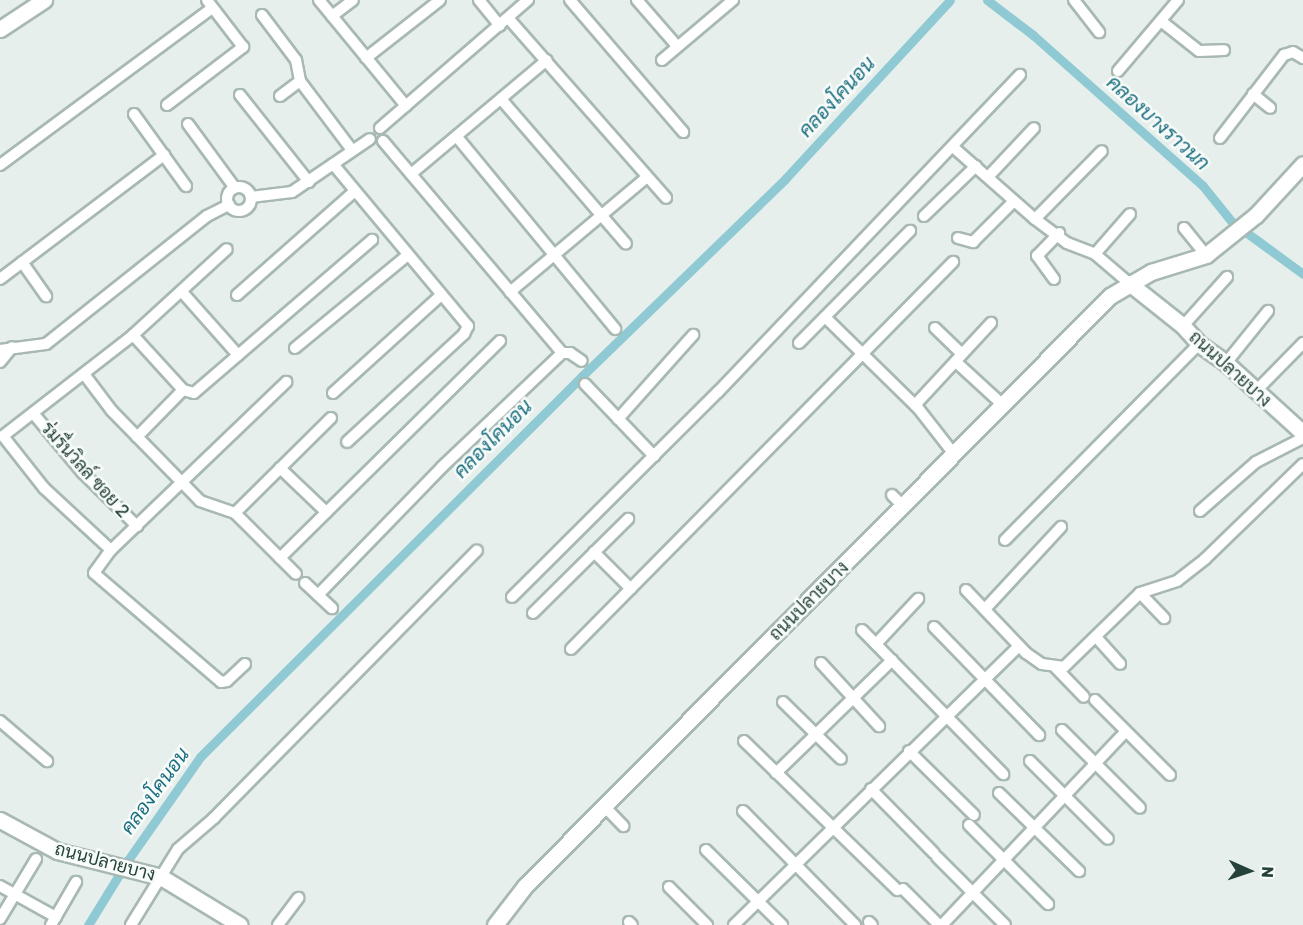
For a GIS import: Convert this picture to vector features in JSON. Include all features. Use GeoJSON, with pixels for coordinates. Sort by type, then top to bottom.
{"type":"FeatureCollection","features":[{"type":"Feature","properties":{"kind":"street"},"geometry":{"type":"LineString","coordinates":[[319,0],[406,106]]}},
{"type":"Feature","properties":{"kind":"street"},"geometry":{"type":"LineString","coordinates":[[332,16],[353,0]]}},
{"type":"Feature","properties":{"kind":"street"},"geometry":{"type":"LineString","coordinates":[[366,58],[440,0]]}},
{"type":"Feature","properties":{"kind":"street"},"geometry":{"type":"LineString","coordinates":[[479,0],[547,60],[646,178],[666,198]]}},
{"type":"Feature","properties":{"kind":"street"},"geometry":{"type":"LineString","coordinates":[[251,197],[292,192],[370,139],[372,130],[380,128],[528,0]]}},
{"type":"Feature","properties":{"kind":"street"},"geometry":{"type":"LineString","coordinates":[[570,0],[683,132]]}},
{"type":"Feature","properties":{"kind":"street"},"geometry":{"type":"LineString","coordinates":[[638,0],[677,46]]}},
{"type":"Feature","properties":{"kind":"street"},"geometry":{"type":"LineString","coordinates":[[662,60],[732,0]]}},
{"type":"Feature","properties":{"kind":"street"},"geometry":{"type":"LineString","coordinates":[[1074,0],[1099,32]]}},
{"type":"Feature","properties":{"kind":"street"},"geometry":{"type":"LineString","coordinates":[[1118,71],[1178,0]]}},
{"type":"Feature","properties":{"kind":"street"},"geometry":{"type":"LineString","coordinates":[[0,29],[42,1]]}},
{"type":"Feature","properties":{"kind":"street"},"geometry":{"type":"LineString","coordinates":[[0,165],[209,4],[243,47],[167,105]]}},
{"type":"Feature","properties":{"kind":"street"},"geometry":{"type":"LineString","coordinates":[[262,15],[296,60],[300,81],[352,150]]}},
{"type":"Feature","properties":{"kind":"street"},"geometry":{"type":"LineString","coordinates":[[1161,21],[1199,51],[1224,50]]}},
{"type":"Feature","properties":{"kind":"street"},"geometry":{"type":"LineString","coordinates":[[1220,138],[1289,51],[1303,58]]}},
{"type":"Feature","properties":{"kind":"street"},"geometry":{"type":"LineString","coordinates":[[411,174],[547,60]]}},
{"type":"Feature","properties":{"kind":"street"},"geometry":{"type":"LineString","coordinates":[[512,597],[654,456],[1020,75]]}},
{"type":"Feature","properties":{"kind":"street"},"geometry":{"type":"LineString","coordinates":[[280,96],[300,81]]}},
{"type":"Feature","properties":{"kind":"street"},"geometry":{"type":"LineString","coordinates":[[1253,94],[1270,108]]}},
{"type":"Feature","properties":{"kind":"street"},"geometry":{"type":"LineString","coordinates":[[240,95],[309,182]]}},
{"type":"Feature","properties":{"kind":"street"},"geometry":{"type":"LineString","coordinates":[[501,99],[626,243]]}},
{"type":"Feature","properties":{"kind":"street"},"geometry":{"type":"LineString","coordinates":[[134,114],[186,186]]}},
{"type":"Feature","properties":{"kind":"street"},"geometry":{"type":"LineString","coordinates":[[188,124],[235,188]]}},
{"type":"Feature","properties":{"kind":"street"},"geometry":{"type":"LineString","coordinates":[[380,128],[385,132],[383,141]]}},
{"type":"Feature","properties":{"kind":"street"},"geometry":{"type":"LineString","coordinates":[[988,177],[1034,128]]}},
{"type":"Feature","properties":{"kind":"street"},"geometry":{"type":"LineString","coordinates":[[457,137],[557,254],[615,329]]}},
{"type":"Feature","properties":{"kind":"street"},"geometry":{"type":"LineString","coordinates":[[370,139],[377,143],[383,141]]}},
{"type":"Feature","properties":{"kind":"street"},"geometry":{"type":"LineString","coordinates":[[383,141],[562,353]]}},
{"type":"Feature","properties":{"kind":"street"},"geometry":{"type":"LineString","coordinates":[[953,147],[1035,219],[1059,233],[1067,243],[1095,254],[1129,283]]}},
{"type":"Feature","properties":{"kind":"street"},"geometry":{"type":"LineString","coordinates":[[1035,219],[1102,151]]}},
{"type":"Feature","properties":{"kind":"street"},"geometry":{"type":"LineString","coordinates":[[0,279],[164,155]]}},
{"type":"Feature","properties":{"kind":"street"},"geometry":{"type":"LineString","coordinates":[[333,164],[441,295],[467,321],[468,330],[347,442]]}},
{"type":"Feature","properties":{"kind":"street","name":"ถนนปลายบาง"},"geometry":{"type":"LineString","coordinates":[[495,925],[525,886],[897,501],[954,454],[1110,296],[1129,283],[1206,255],[1256,215],[1303,164]]}},
{"type":"Feature","properties":{"kind":"street"},"geometry":{"type":"LineString","coordinates":[[924,216],[975,166]]}},
{"type":"Feature","properties":{"kind":"street"},"geometry":{"type":"LineString","coordinates":[[510,292],[646,178]]}},
{"type":"Feature","properties":{"kind":"street"},"geometry":{"type":"LineString","coordinates":[[229,205],[227,197],[235,188],[243,188],[251,197]]}},
{"type":"Feature","properties":{"kind":"street"},"geometry":{"type":"LineString","coordinates":[[237,295],[354,192]]}},
{"type":"Feature","properties":{"kind":"street"},"geometry":{"type":"LineString","coordinates":[[0,350],[12,346],[46,344],[207,216],[229,205],[243,211],[251,197]]}},
{"type":"Feature","properties":{"kind":"street"},"geometry":{"type":"LineString","coordinates":[[958,238],[973,242],[1014,201]]}},
{"type":"Feature","properties":{"kind":"street"},"geometry":{"type":"LineString","coordinates":[[1095,254],[1130,214]]}},
{"type":"Feature","properties":{"kind":"street"},"geometry":{"type":"LineString","coordinates":[[1184,228],[1206,255]]}},
{"type":"Feature","properties":{"kind":"street"},"geometry":{"type":"LineString","coordinates":[[799,343],[909,231]]}},
{"type":"Feature","properties":{"kind":"street"},"geometry":{"type":"LineString","coordinates":[[1054,279],[1037,256],[1059,233]]}},
{"type":"Feature","properties":{"kind":"street"},"geometry":{"type":"LineString","coordinates":[[133,335],[183,390],[194,393],[372,240]]}},
{"type":"Feature","properties":{"kind":"street"},"geometry":{"type":"LineString","coordinates":[[111,550],[44,488],[2,436],[133,335],[183,293],[185,286],[227,249]]}},
{"type":"Feature","properties":{"kind":"street"},"geometry":{"type":"LineString","coordinates":[[295,348],[408,255]]}},
{"type":"Feature","properties":{"kind":"street"},"geometry":{"type":"LineString","coordinates":[[22,262],[46,296]]}},
{"type":"Feature","properties":{"kind":"street"},"geometry":{"type":"LineString","coordinates":[[571,649],[953,262]]}},
{"type":"Feature","properties":{"kind":"street"},"geometry":{"type":"LineString","coordinates":[[1183,326],[1227,277]]}},
{"type":"Feature","properties":{"kind":"street","name":"ถนนปลายบาง"},"geometry":{"type":"LineString","coordinates":[[1129,283],[1183,326],[1199,344],[1226,363],[1255,392],[1303,433]]}},
{"type":"Feature","properties":{"kind":"street"},"geometry":{"type":"LineString","coordinates":[[183,293],[238,355]]}},
{"type":"Feature","properties":{"kind":"street"},"geometry":{"type":"LineString","coordinates":[[333,393],[441,295]]}},
{"type":"Feature","properties":{"kind":"street"},"geometry":{"type":"LineString","coordinates":[[1226,363],[1268,311]]}},
{"type":"Feature","properties":{"kind":"street"},"geometry":{"type":"LineString","coordinates":[[825,317],[915,405],[954,454]]}},
{"type":"Feature","properties":{"kind":"street"},"geometry":{"type":"LineString","coordinates":[[915,405],[991,323]]}},
{"type":"Feature","properties":{"kind":"street"},"geometry":{"type":"LineString","coordinates":[[935,328],[959,358],[1003,405]]}},
{"type":"Feature","properties":{"kind":"street"},"geometry":{"type":"LineString","coordinates":[[618,419],[693,335]]}},
{"type":"Feature","properties":{"kind":"street"},"geometry":{"type":"LineString","coordinates":[[280,558],[500,341]]}},
{"type":"Feature","properties":{"kind":"street"},"geometry":{"type":"LineString","coordinates":[[1255,392],[1303,343]]}},
{"type":"Feature","properties":{"kind":"street"},"geometry":{"type":"LineString","coordinates":[[1005,540],[1199,344]]}},
{"type":"Feature","properties":{"kind":"street"},"geometry":{"type":"LineString","coordinates":[[0,362],[12,346]]}},
{"type":"Feature","properties":{"kind":"street"},"geometry":{"type":"LineString","coordinates":[[318,595],[442,467],[562,353],[570,353],[582,361]]}},
{"type":"Feature","properties":{"kind":"street"},"geometry":{"type":"LineString","coordinates":[[84,374],[137,437],[200,501],[235,513],[296,574]]}},
{"type":"Feature","properties":{"kind":"street"},"geometry":{"type":"LineString","coordinates":[[245,664],[227,681],[221,682],[98,579],[94,570],[111,550],[286,382]]}},
{"type":"Feature","properties":{"kind":"street"},"geometry":{"type":"LineString","coordinates":[[585,384],[654,456]]}},
{"type":"Feature","properties":{"kind":"street"},"geometry":{"type":"LineString","coordinates":[[137,437],[183,390]]}},
{"type":"Feature","properties":{"kind":"street","name":"ร่มรื่นวิลล์ ซอย 2"},"geometry":{"type":"LineString","coordinates":[[33,413],[82,473],[136,526]]}},
{"type":"Feature","properties":{"kind":"street"},"geometry":{"type":"LineString","coordinates":[[235,513],[331,418]]}},
{"type":"Feature","properties":{"kind":"street"},"geometry":{"type":"LineString","coordinates":[[1200,511],[1256,462],[1303,438]]}},
{"type":"Feature","properties":{"kind":"street"},"geometry":{"type":"LineString","coordinates":[[966,590],[1019,646],[1042,664],[1056,668],[1064,667],[1140,593],[1177,581],[1205,560],[1303,464]]}},
{"type":"Feature","properties":{"kind":"street"},"geometry":{"type":"LineString","coordinates":[[280,468],[327,512]]}},
{"type":"Feature","properties":{"kind":"street"},"geometry":{"type":"LineString","coordinates":[[533,613],[628,519]]}},
{"type":"Feature","properties":{"kind":"street"},"geometry":{"type":"LineString","coordinates":[[985,609],[1062,527]]}},
{"type":"Feature","properties":{"kind":"street"},"geometry":{"type":"LineString","coordinates":[[131,925],[178,849],[214,818],[477,550]]}},
{"type":"Feature","properties":{"kind":"street"},"geometry":{"type":"LineString","coordinates":[[594,552],[631,589]]}},
{"type":"Feature","properties":{"kind":"street"},"geometry":{"type":"LineString","coordinates":[[305,583],[332,608]]}},
{"type":"Feature","properties":{"kind":"street"},"geometry":{"type":"LineString","coordinates":[[1140,593],[1164,618]]}},
{"type":"Feature","properties":{"kind":"street"},"geometry":{"type":"LineString","coordinates":[[876,644],[918,599]]}},
{"type":"Feature","properties":{"kind":"street"},"geometry":{"type":"LineString","coordinates":[[934,627],[1040,735]]}},
{"type":"Feature","properties":{"kind":"street"},"geometry":{"type":"LineString","coordinates":[[862,630],[1003,774]]}},
{"type":"Feature","properties":{"kind":"street"},"geometry":{"type":"LineString","coordinates":[[1096,637],[1120,664]]}},
{"type":"Feature","properties":{"kind":"street"},"geometry":{"type":"LineString","coordinates":[[734,925],[946,714],[1019,646]]}},
{"type":"Feature","properties":{"kind":"street"},"geometry":{"type":"LineString","coordinates":[[776,773],[892,660]]}},
{"type":"Feature","properties":{"kind":"street"},"geometry":{"type":"LineString","coordinates":[[821,663],[879,726]]}},
{"type":"Feature","properties":{"kind":"street"},"geometry":{"type":"LineString","coordinates":[[1056,668],[1126,730],[1170,775]]}},
{"type":"Feature","properties":{"kind":"street"},"geometry":{"type":"LineString","coordinates":[[783,702],[841,759]]}},
{"type":"Feature","properties":{"kind":"street"},"geometry":{"type":"LineString","coordinates":[[0,721],[47,761]]}},
{"type":"Feature","properties":{"kind":"street"},"geometry":{"type":"LineString","coordinates":[[1062,730],[1140,808]]}},
{"type":"Feature","properties":{"kind":"street"},"geometry":{"type":"LineString","coordinates":[[744,741],[900,890],[941,925],[1126,730]]}},
{"type":"Feature","properties":{"kind":"street"},"geometry":{"type":"LineString","coordinates":[[909,751],[972,820],[1002,859],[1048,904]]}},
{"type":"Feature","properties":{"kind":"street"},"geometry":{"type":"LineString","coordinates":[[1030,761],[1108,839]]}},
{"type":"Feature","properties":{"kind":"street"},"geometry":{"type":"LineString","coordinates":[[871,789],[1005,925]]}},
{"type":"Feature","properties":{"kind":"street"},"geometry":{"type":"LineString","coordinates":[[999,793],[1079,871]]}},
{"type":"Feature","properties":{"kind":"street"},"geometry":{"type":"LineString","coordinates":[[604,806],[623,826]]}},
{"type":"Feature","properties":{"kind":"street"},"geometry":{"type":"LineString","coordinates":[[743,811],[855,925]]}},
{"type":"Feature","properties":{"kind":"street","name":"ถนนปลายบาง"},"geometry":{"type":"LineString","coordinates":[[0,820],[57,851],[161,877],[240,925]]}},
{"type":"Feature","properties":{"kind":"street"},"geometry":{"type":"LineString","coordinates":[[706,850],[782,925]]}},
{"type":"Feature","properties":{"kind":"street"},"geometry":{"type":"LineString","coordinates":[[0,919],[36,859]]}},
{"type":"Feature","properties":{"kind":"street"},"geometry":{"type":"LineString","coordinates":[[0,886],[53,921],[76,882]]}},
{"type":"Feature","properties":{"kind":"street"},"geometry":{"type":"LineString","coordinates":[[669,886],[707,925]]}},
{"type":"Feature","properties":{"kind":"street"},"geometry":{"type":"LineString","coordinates":[[278,925],[298,898]]}},
{"type":"Feature","properties":{"kind":"waterway","name":"คลองโคนอน"},"geometry":{"type":"LineString","coordinates":[[88,925],[128,860],[200,757],[582,376],[785,179],[950,0]]}},
{"type":"Feature","properties":{"kind":"waterway","name":"คลองบางราวนก"},"geometry":{"type":"LineString","coordinates":[[987,0],[1033,35],[1203,186],[1232,222],[1303,274]]}}]}
